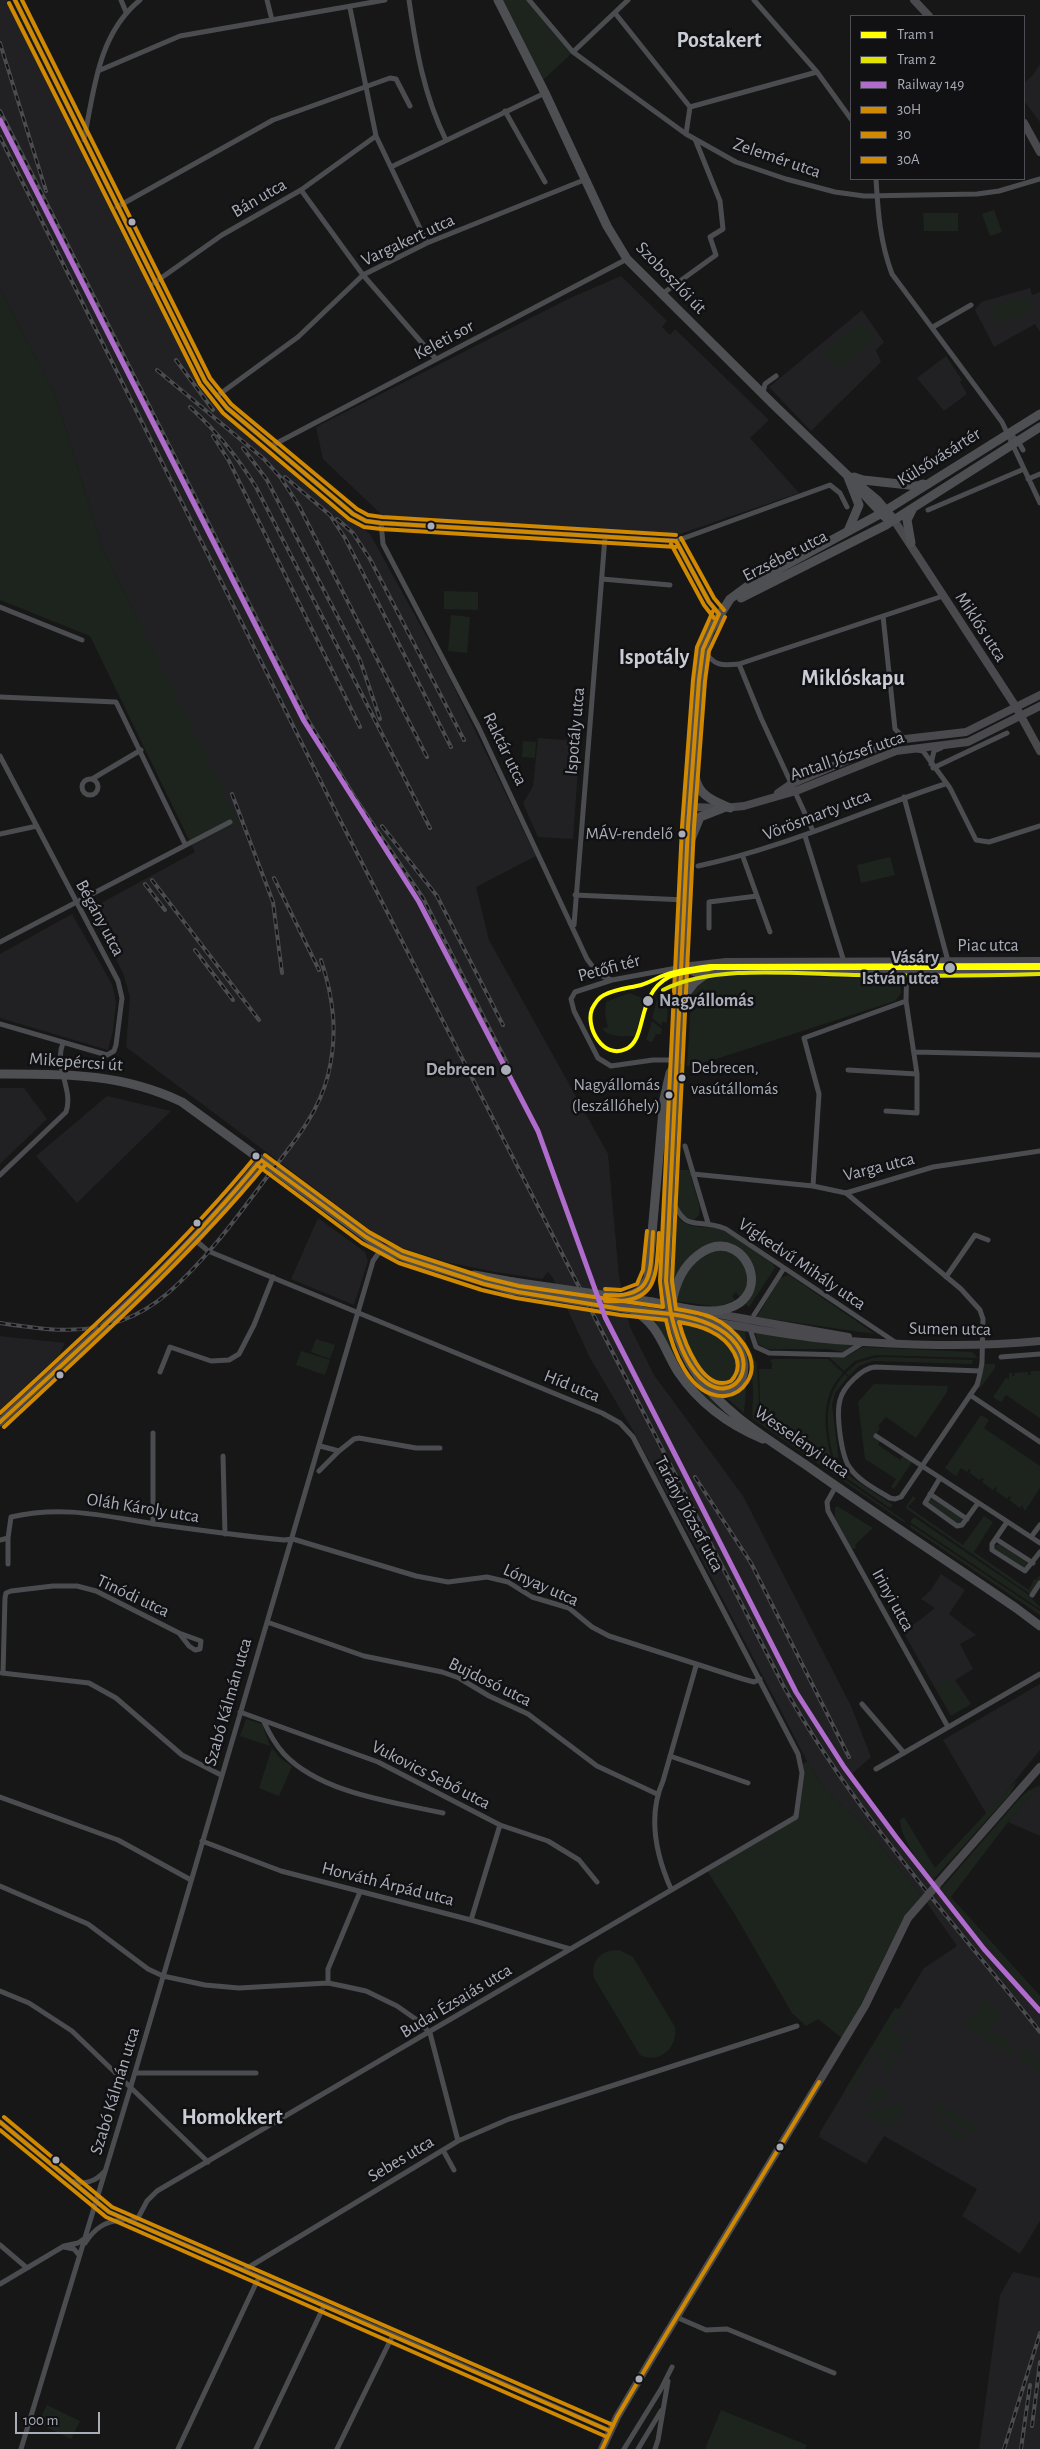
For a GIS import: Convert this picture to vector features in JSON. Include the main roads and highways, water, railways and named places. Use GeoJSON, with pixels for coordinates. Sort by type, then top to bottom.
{"type":"FeatureCollection","features":[{"type":"Feature","properties":{"kind":"main road","name":"Szoboszlói út"},"geometry":{"type":"LineString","coordinates":[[497,1],[545,93],[607,226],[627,259],[753,384],[764,389],[847,474],[877,500],[883,512]]}},
{"type":"Feature","properties":{"kind":"main road","name":"Külsővásártér"},"geometry":{"type":"LineString","coordinates":[[848,531],[883,512],[1040,414]]}},
{"type":"Feature","properties":{"kind":"main road","name":"Külsővásártér"},"geometry":{"type":"LineString","coordinates":[[870,531],[894,520],[1040,428]]}},
{"type":"Feature","properties":{"kind":"main road"},"geometry":{"type":"LineString","coordinates":[[847,474],[863,480],[918,486],[933,481]]}},
{"type":"Feature","properties":{"kind":"main road"},"geometry":{"type":"LineString","coordinates":[[847,474],[883,512],[894,520]]}},
{"type":"Feature","properties":{"kind":"main road"},"geometry":{"type":"LineString","coordinates":[[847,474],[859,505],[848,531]]}},
{"type":"Feature","properties":{"kind":"main road"},"geometry":{"type":"LineString","coordinates":[[911,544],[907,520],[914,507]]}},
{"type":"Feature","properties":{"kind":"main road"},"geometry":{"type":"LineString","coordinates":[[870,531],[878,522],[883,512]]}},
{"type":"Feature","properties":{"kind":"main road","name":"Erzsébet utca"},"geometry":{"type":"LineString","coordinates":[[684,966],[690,806],[703,649],[719,614],[730,599],[749,585],[848,531]]}},
{"type":"Feature","properties":{"kind":"main road","name":"Erzsébet utca"},"geometry":{"type":"LineString","coordinates":[[719,614],[750,592],[870,531]]}},
{"type":"Feature","properties":{"kind":"main road"},"geometry":{"type":"LineString","coordinates":[[688,854],[698,820],[705,815],[727,808],[710,799],[699,790],[694,769]]}},
{"type":"Feature","properties":{"kind":"main road","name":"Wesselényi utca"},"geometry":{"type":"LineString","coordinates":[[684,966],[680,1000],[666,1281],[672,1316],[681,1346],[701,1380],[724,1405],[777,1445],[1040,1626]]}},
{"type":"Feature","properties":{"kind":"main road"},"geometry":{"type":"LineString","coordinates":[[680,1000],[698,978],[706,974]]}},
{"type":"Feature","properties":{"kind":"main road"},"geometry":{"type":"LineString","coordinates":[[623,1298],[636,1294],[646,1281],[664,1099],[670,1072],[678,1060]]}},
{"type":"Feature","properties":{"kind":"main road","name":"Mikepércsi út"},"geometry":{"type":"LineString","coordinates":[[0,1074],[62,1074],[109,1078],[159,1091],[182,1102],[382,1248],[414,1261],[454,1272],[484,1284],[512,1286]]}},
{"type":"Feature","properties":{"kind":"main road"},"geometry":{"type":"LineString","coordinates":[[512,1286],[623,1298],[687,1313],[700,1315],[731,1308],[742,1302],[748,1295],[751,1284],[751,1272],[747,1261],[736,1251],[725,1247],[712,1247],[692,1260],[677,1282],[673,1297],[672,1316]]}},
{"type":"Feature","properties":{"kind":"main road"},"geometry":{"type":"LineString","coordinates":[[512,1286],[634,1311],[687,1313]]}},
{"type":"Feature","properties":{"kind":"main road"},"geometry":{"type":"LineString","coordinates":[[634,1311],[645,1317],[652,1324],[676,1369],[696,1394],[730,1422],[777,1445]]}},
{"type":"Feature","properties":{"kind":"main road"},"geometry":{"type":"LineString","coordinates":[[700,1315],[729,1336],[740,1351],[745,1365],[740,1381],[729,1388],[717,1389],[701,1380]]}},
{"type":"Feature","properties":{"kind":"railway"},"geometry":{"type":"LineString","coordinates":[[0,43],[46,191]]}},
{"type":"Feature","properties":{"kind":"railway"},"geometry":{"type":"LineString","coordinates":[[0,111],[308,720],[357,801],[423,898],[507,1063]]}},
{"type":"Feature","properties":{"kind":"railway"},"geometry":{"type":"LineString","coordinates":[[0,137],[337,814],[784,1687],[811,1733],[872,1821],[1040,2032]]}},
{"type":"Feature","properties":{"kind":"railway"},"geometry":{"type":"LineString","coordinates":[[176,360],[213,410]]}},
{"type":"Feature","properties":{"kind":"railway"},"geometry":{"type":"LineString","coordinates":[[157,370],[264,459],[281,478],[299,506],[427,757]]}},
{"type":"Feature","properties":{"kind":"railway"},"geometry":{"type":"LineString","coordinates":[[190,407],[226,445],[256,487],[430,828]]}},
{"type":"Feature","properties":{"kind":"railway"},"geometry":{"type":"LineString","coordinates":[[213,436],[229,461],[360,727]]}},
{"type":"Feature","properties":{"kind":"railway"},"geometry":{"type":"LineString","coordinates":[[243,448],[267,480],[360,660],[380,719]]}},
{"type":"Feature","properties":{"kind":"railway"},"geometry":{"type":"LineString","coordinates":[[285,477],[330,515],[345,538],[451,747]]}},
{"type":"Feature","properties":{"kind":"railway"},"geometry":{"type":"LineString","coordinates":[[337,519],[353,533],[370,559],[464,740]]}},
{"type":"Feature","properties":{"kind":"railway"},"geometry":{"type":"LineString","coordinates":[[232,794],[273,902],[282,973]]}},
{"type":"Feature","properties":{"kind":"railway"},"geometry":{"type":"LineString","coordinates":[[382,826],[437,896],[503,1025]]}},
{"type":"Feature","properties":{"kind":"railway"},"geometry":{"type":"LineString","coordinates":[[274,878],[319,970]]}},
{"type":"Feature","properties":{"kind":"railway"},"geometry":{"type":"LineString","coordinates":[[152,880],[259,1020]]}},
{"type":"Feature","properties":{"kind":"railway"},"geometry":{"type":"LineString","coordinates":[[145,884],[165,910]]}},
{"type":"Feature","properties":{"kind":"railway"},"geometry":{"type":"LineString","coordinates":[[195,950],[233,1000]]}},
{"type":"Feature","properties":{"kind":"railway"},"geometry":{"type":"LineString","coordinates":[[0,1323],[62,1330],[77,1330],[108,1325],[141,1312],[152,1305],[182,1281],[207,1254],[293,1144],[310,1118],[323,1090],[331,1060],[334,1031],[332,1003],[321,960]]}},
{"type":"Feature","properties":{"kind":"railway"},"geometry":{"type":"LineString","coordinates":[[695,1477],[751,1563],[849,1757]]}},
{"type":"Feature","properties":{"kind":"railway"},"geometry":{"type":"LineString","coordinates":[[1004,2449],[1040,2333]]}},
{"type":"Feature","properties":{"kind":"railway"},"geometry":{"type":"LineString","coordinates":[[1032,2426],[1040,2362]]}},
{"type":"Feature","properties":{"kind":"railway"},"geometry":{"type":"LineString","coordinates":[[1021,2449],[1030,2385]]}},
{"type":"Feature","properties":{"kind":"tram line","name":"1"},"geometry":{"type":"LineString","coordinates":[[1040,965],[710,966],[674,972],[644,984],[604,995],[592,1009],[591,1024],[598,1040],[603,1046],[610,1050],[626,1049],[633,1044],[646,1005],[658,985],[674,975],[714,968],[1040,968]]}},
{"type":"Feature","properties":{"kind":"tram line","name":"2"},"geometry":{"type":"LineString","coordinates":[[663,990],[684,982],[706,977],[756,972],[900,976],[1040,974]]}},
{"type":"Feature","properties":{"kind":"rail line","name":"149"},"geometry":{"type":"LineString","coordinates":[[0,120],[304,721],[419,902],[538,1131],[605,1317],[796,1692],[844,1767],[896,1837],[984,1949],[1040,2011]]}},
{"type":"Feature","properties":{"kind":"place","name":"MÁV-rendelő"},"geometry":{"type":"Point","coordinates":[682,834]}},
{"type":"Feature","properties":{"kind":"place","name":"Vásáry István utca"},"geometry":{"type":"Point","coordinates":[950,968]}},
{"type":"Feature","properties":{"kind":"place","name":"Nagyállomás"},"geometry":{"type":"Point","coordinates":[648,1001]}},
{"type":"Feature","properties":{"kind":"place","name":"Debrecen"},"geometry":{"type":"Point","coordinates":[506,1070]}},
{"type":"Feature","properties":{"kind":"place","name":"Debrecen, vasútállomás"},"geometry":{"type":"Point","coordinates":[682,1078]}},
{"type":"Feature","properties":{"kind":"place","name":"Nagyállomás (leszállóhely)"},"geometry":{"type":"Point","coordinates":[669,1095]}},
{"type":"Feature","properties":{"kind":"district","name":"Postakert"},"geometry":{"type":"Point","coordinates":[719,40]}},
{"type":"Feature","properties":{"kind":"district","name":"Ispotály"},"geometry":{"type":"Point","coordinates":[654,657]}},
{"type":"Feature","properties":{"kind":"district","name":"Miklóskapu"},"geometry":{"type":"Point","coordinates":[853,678]}},
{"type":"Feature","properties":{"kind":"district","name":"Homokkert"},"geometry":{"type":"Point","coordinates":[232,2117]}}]}
